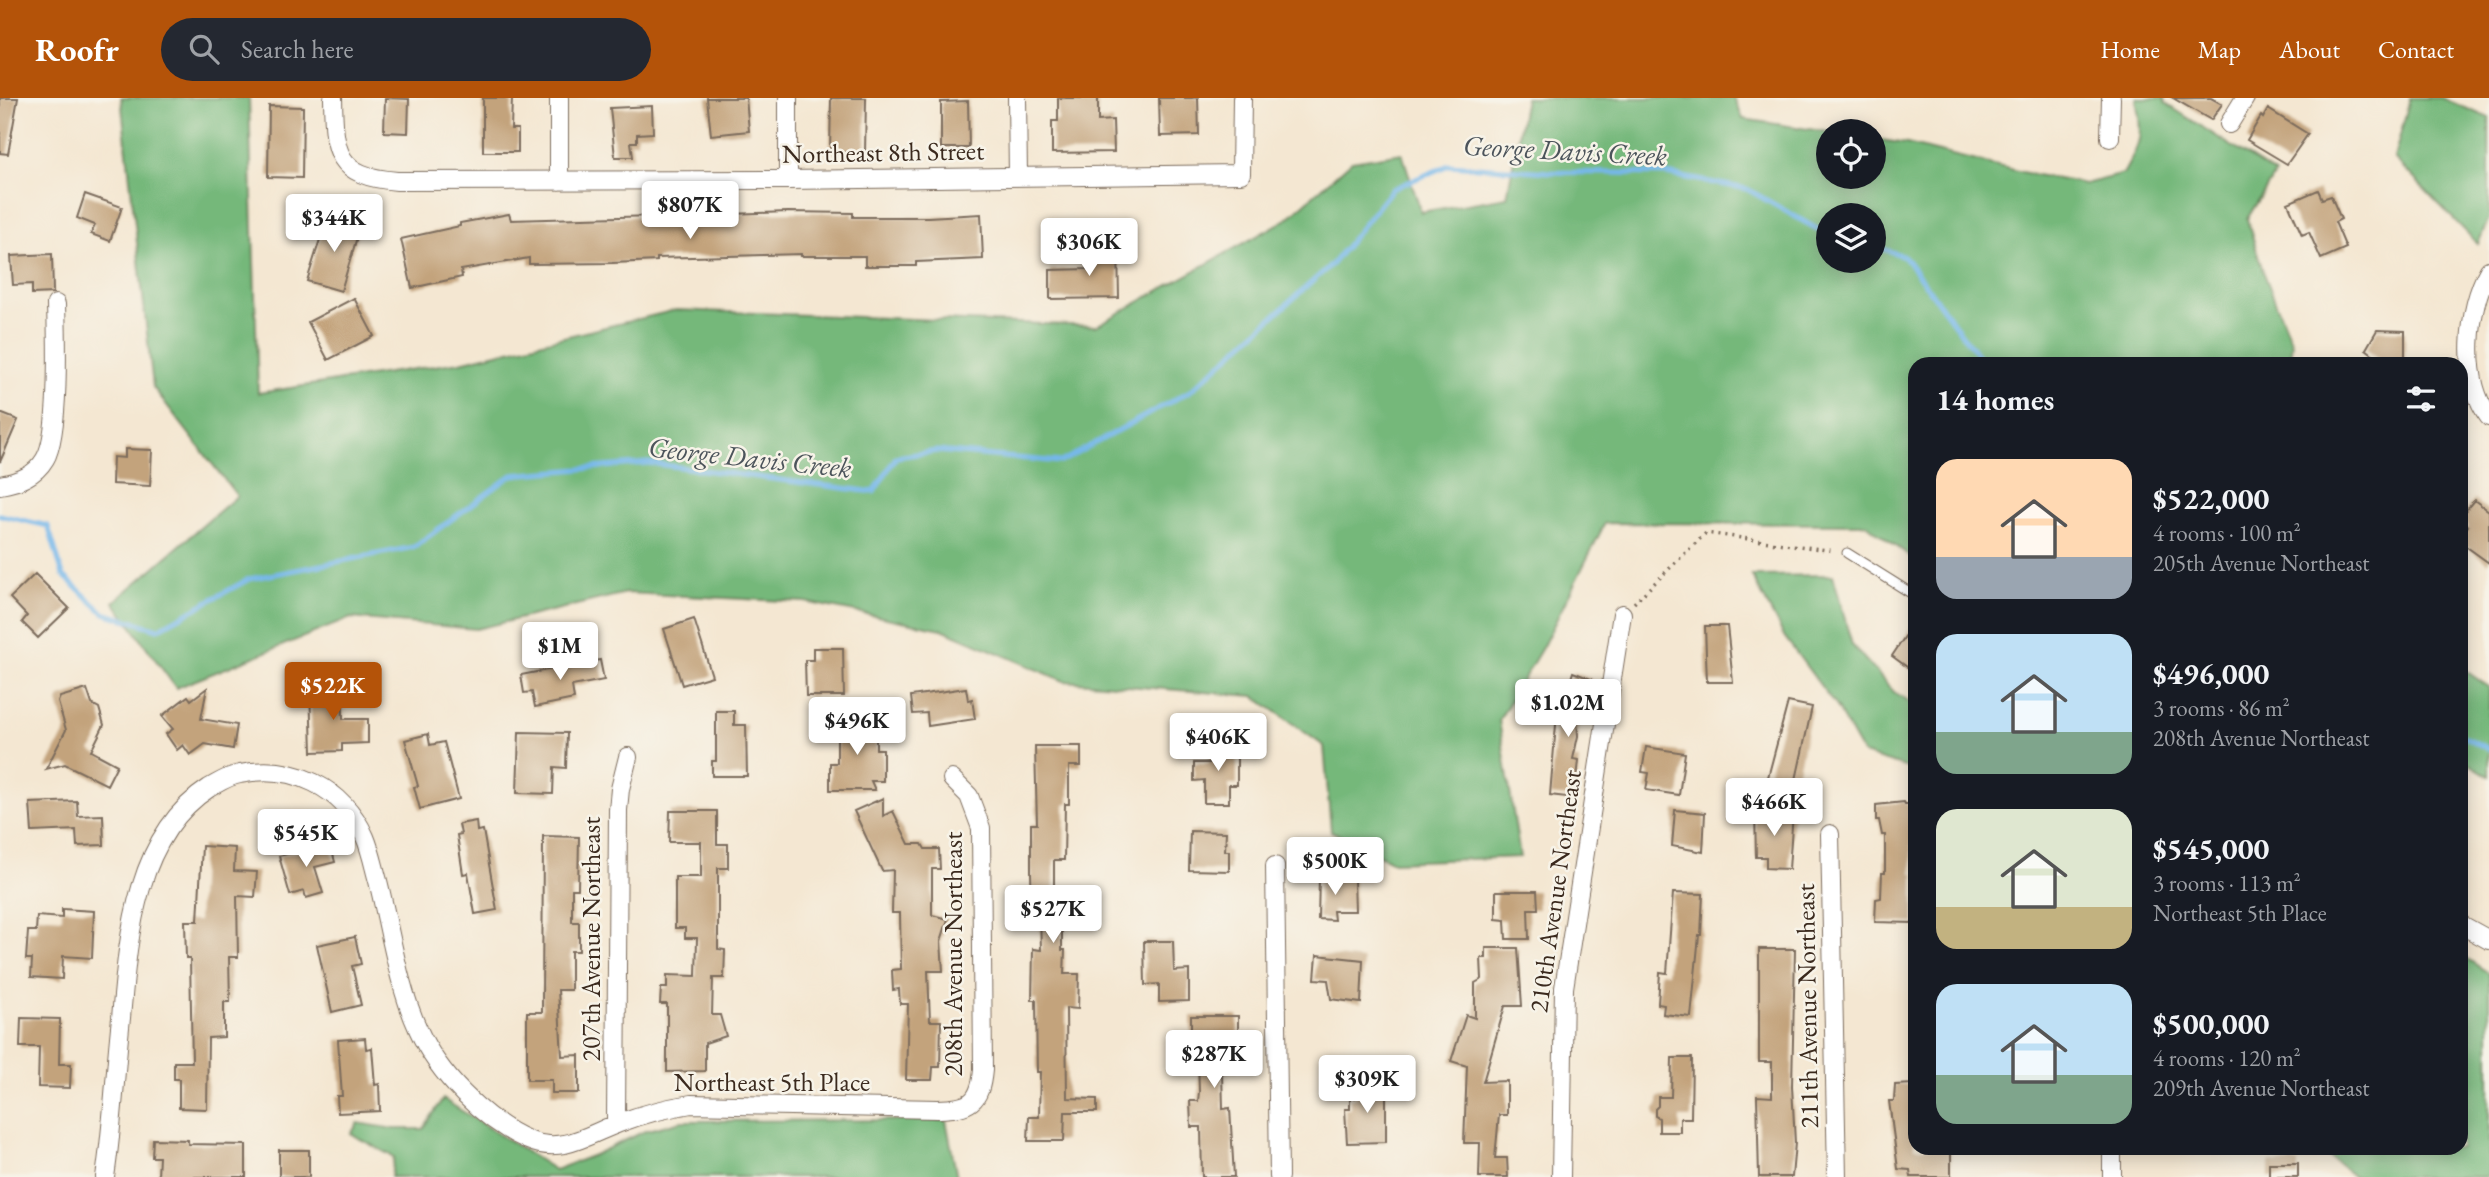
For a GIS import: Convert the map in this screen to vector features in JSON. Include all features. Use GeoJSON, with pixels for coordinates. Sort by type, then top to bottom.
{"type":"FeatureCollection","features":[{"type":"Feature","properties":{"kind":"street","name":"Northeast 8th Street"},"geometry":{"type":"LineString","coordinates":[[333,98],[334,131],[345,162],[358,174],[397,181],[788,180],[1241,174],[1242,98]]}},
{"type":"Feature","properties":{"kind":"street"},"geometry":{"type":"LineString","coordinates":[[559,98],[559,181]]}},
{"type":"Feature","properties":{"kind":"street"},"geometry":{"type":"LineString","coordinates":[[788,98],[788,180]]}},
{"type":"Feature","properties":{"kind":"street"},"geometry":{"type":"LineString","coordinates":[[1017,98],[1018,176]]}},
{"type":"Feature","properties":{"kind":"street"},"geometry":{"type":"LineString","coordinates":[[2110,138],[2111,98]]}},
{"type":"Feature","properties":{"kind":"street"},"geometry":{"type":"LineString","coordinates":[[2229,124],[2245,98]]}},
{"type":"Feature","properties":{"kind":"street"},"geometry":{"type":"LineString","coordinates":[[2486,413],[2474,382],[2470,350],[2473,313],[2483,280],[2489,270]]}},
{"type":"Feature","properties":{"kind":"street"},"geometry":{"type":"LineString","coordinates":[[0,485],[18,482],[34,472],[46,458],[54,435],[56,304]]}},
{"type":"Feature","properties":{"kind":"street","name":"210th Avenue Northeast"},"geometry":{"type":"LineString","coordinates":[[1562,1177],[1564,988],[1622,614]]}},
{"type":"Feature","properties":{"kind":"street","name":"207th Avenue Northeast"},"geometry":{"type":"LineString","coordinates":[[616,1124],[618,810],[628,757]]}},
{"type":"Feature","properties":{"kind":"street","name":"Northeast 5th Place"},"geometry":{"type":"LineString","coordinates":[[105,1177],[130,937],[142,885],[159,845],[177,815],[202,793],[229,776],[258,770],[285,772],[312,780],[341,801],[366,838],[407,998],[418,1029],[436,1063],[458,1090],[527,1140],[558,1146],[662,1109],[691,1104],[938,1109],[968,1105],[979,1095]]}},
{"type":"Feature","properties":{"kind":"street","name":"208th Avenue Northeast"},"geometry":{"type":"LineString","coordinates":[[952,779],[969,796],[981,828],[983,1070],[979,1095]]}},
{"type":"Feature","properties":{"kind":"street","name":"211th Avenue Northeast"},"geometry":{"type":"LineString","coordinates":[[1830,834],[1837,1177]]}},
{"type":"Feature","properties":{"kind":"street"},"geometry":{"type":"LineString","coordinates":[[1275,866],[1279,1177]]}},
{"type":"Feature","properties":{"kind":"street"},"geometry":{"type":"LineString","coordinates":[[2468,928],[2489,940]]}},
{"type":"Feature","properties":{"kind":"street"},"geometry":{"type":"LineString","coordinates":[[2112,1155],[2112,1177]]}},
{"type":"Feature","properties":{"kind":"lane"},"geometry":{"type":"LineString","coordinates":[[1847,553],[1908,591]]}},
{"type":"Feature","properties":{"kind":"path"},"geometry":{"type":"LineString","coordinates":[[1622,614],[1706,533],[1847,553]]}},
{"type":"Feature","properties":{"kind":"green space"},"geometry":{"type":"Polygon","coordinates":[[[121,98],[249,98],[258,393],[460,362],[676,310],[1096,326],[1287,219],[1352,161],[1402,153],[1421,212],[1507,197],[1525,98],[1734,98],[1743,119],[1816,130],[1816,189],[1886,189],[1886,141],[2085,184],[2123,174],[2139,138],[2136,98],[2164,98],[2165,103],[2275,174],[2247,219],[2263,271],[2292,343],[2290,357],[1908,357],[1908,555],[1866,524],[1605,523],[1543,646],[1499,720],[1520,857],[1393,862],[1331,831],[1324,746],[1254,696],[1064,681],[942,629],[805,602],[626,593],[476,629],[351,618],[176,688],[114,602],[237,496],[153,387],[121,98]]]}},
{"type":"Feature","properties":{"kind":"green space"},"geometry":{"type":"Polygon","coordinates":[[[2410,98],[2442,98],[2489,118],[2489,218],[2478,244],[2394,158],[2410,98]]]}},
{"type":"Feature","properties":{"kind":"green space"},"geometry":{"type":"Polygon","coordinates":[[[1833,575],[1852,645],[1894,692],[1908,700],[1908,768],[1863,754],[1837,708],[1784,636],[1752,576],[1833,575]]]}},
{"type":"Feature","properties":{"kind":"green space"},"geometry":{"type":"Polygon","coordinates":[[[2468,673],[2489,687],[2489,776],[2468,763],[2468,673]]]}},
{"type":"Feature","properties":{"kind":"green space"},"geometry":{"type":"Polygon","coordinates":[[[2468,960],[2489,973],[2489,1175],[2354,1177],[2327,1155],[2468,1155],[2468,960]]]}},
{"type":"Feature","properties":{"kind":"green space"},"geometry":{"type":"Polygon","coordinates":[[[443,1099],[555,1170],[645,1131],[681,1121],[946,1120],[957,1177],[391,1177],[394,1157],[351,1134],[358,1123],[394,1129],[423,1129],[443,1099]]]}},
{"type":"Feature","properties":{"kind":"building"},"geometry":{"type":"Polygon","coordinates":[[[0,98],[18,98],[8,154],[0,153],[0,98]]]}},
{"type":"Feature","properties":{"kind":"building"},"geometry":{"type":"Polygon","coordinates":[[[385,98],[409,99],[408,133],[384,132],[385,98]]]}},
{"type":"Feature","properties":{"kind":"building"},"geometry":{"type":"Polygon","coordinates":[[[483,98],[512,98],[511,129],[518,129],[518,152],[483,152],[483,98]]]}},
{"type":"Feature","properties":{"kind":"building"},"geometry":{"type":"Polygon","coordinates":[[[707,98],[746,98],[749,131],[711,135],[707,98]]]}},
{"type":"Feature","properties":{"kind":"building"},"geometry":{"type":"Polygon","coordinates":[[[831,98],[866,98],[865,153],[830,152],[831,98]]]}},
{"type":"Feature","properties":{"kind":"building"},"geometry":{"type":"Polygon","coordinates":[[[1058,98],[1098,98],[1098,121],[1113,120],[1114,152],[1052,153],[1052,121],[1058,121],[1058,98]]]}},
{"type":"Feature","properties":{"kind":"building"},"geometry":{"type":"Polygon","coordinates":[[[1159,98],[1198,98],[1199,135],[1160,136],[1159,98]]]}},
{"type":"Feature","properties":{"kind":"building"},"geometry":{"type":"Polygon","coordinates":[[[2173,98],[2211,98],[2222,104],[2211,120],[2173,98]]]}},
{"type":"Feature","properties":{"kind":"building"},"geometry":{"type":"Polygon","coordinates":[[[968,101],[969,148],[941,148],[941,102],[968,101]]]}},
{"type":"Feature","properties":{"kind":"building"},"geometry":{"type":"Polygon","coordinates":[[[269,106],[303,107],[302,178],[268,177],[269,106]]]}},
{"type":"Feature","properties":{"kind":"building"},"geometry":{"type":"Polygon","coordinates":[[[652,106],[653,133],[637,134],[637,142],[631,142],[633,157],[615,157],[610,108],[652,106]]]}},
{"type":"Feature","properties":{"kind":"building"},"geometry":{"type":"Polygon","coordinates":[[[2268,109],[2308,134],[2287,164],[2247,140],[2268,109]]]}},
{"type":"Feature","properties":{"kind":"building"},"geometry":{"type":"Polygon","coordinates":[[[2318,190],[2322,199],[2331,196],[2341,219],[2335,222],[2346,248],[2321,259],[2309,232],[2302,235],[2288,203],[2318,190]]]}},
{"type":"Feature","properties":{"kind":"building"},"geometry":{"type":"Polygon","coordinates":[[[85,194],[122,207],[110,241],[91,234],[95,225],[77,218],[85,194]]]}},
{"type":"Feature","properties":{"kind":"building"},"geometry":{"type":"Polygon","coordinates":[[[788,212],[853,213],[853,217],[981,214],[983,259],[916,262],[916,266],[865,266],[865,256],[801,254],[657,258],[657,261],[612,263],[529,264],[529,258],[461,270],[462,277],[412,288],[401,239],[460,226],[460,223],[509,214],[511,220],[655,216],[655,220],[788,212]]]}},
{"type":"Feature","properties":{"kind":"building"},"geometry":{"type":"Polygon","coordinates":[[[327,217],[360,227],[341,291],[307,281],[327,217]]]}},
{"type":"Feature","properties":{"kind":"building"},"geometry":{"type":"Polygon","coordinates":[[[1118,248],[1119,298],[1050,299],[1050,270],[1091,269],[1091,249],[1118,248]]]}},
{"type":"Feature","properties":{"kind":"building"},"geometry":{"type":"Polygon","coordinates":[[[52,254],[53,293],[32,294],[32,284],[13,285],[11,256],[52,254]]]}},
{"type":"Feature","properties":{"kind":"building"},"geometry":{"type":"Polygon","coordinates":[[[354,298],[374,336],[328,360],[308,322],[354,298]]]}},
{"type":"Feature","properties":{"kind":"building"},"geometry":{"type":"Polygon","coordinates":[[[2377,330],[2405,331],[2405,357],[2376,357],[2366,349],[2377,330]]]}},
{"type":"Feature","properties":{"kind":"building"},"geometry":{"type":"Polygon","coordinates":[[[0,413],[18,420],[0,462],[0,413]]]}},
{"type":"Feature","properties":{"kind":"building"},"geometry":{"type":"Polygon","coordinates":[[[125,449],[152,450],[150,486],[112,484],[113,457],[125,458],[125,449]]]}},
{"type":"Feature","properties":{"kind":"building"},"geometry":{"type":"Polygon","coordinates":[[[2474,500],[2489,511],[2489,563],[2468,548],[2468,507],[2474,500]]]}},
{"type":"Feature","properties":{"kind":"building"},"geometry":{"type":"Polygon","coordinates":[[[35,574],[69,608],[38,638],[22,622],[27,616],[10,598],[35,574]]]}},
{"type":"Feature","properties":{"kind":"building"},"geometry":{"type":"Polygon","coordinates":[[[694,619],[712,676],[682,685],[664,629],[694,619]]]}},
{"type":"Feature","properties":{"kind":"building"},"geometry":{"type":"Polygon","coordinates":[[[1705,626],[1727,626],[1733,682],[1707,682],[1705,626]]]}},
{"type":"Feature","properties":{"kind":"building"},"geometry":{"type":"Polygon","coordinates":[[[1908,632],[1908,668],[1892,656],[1908,632]]]}},
{"type":"Feature","properties":{"kind":"building"},"geometry":{"type":"Polygon","coordinates":[[[813,648],[843,648],[844,696],[806,696],[805,660],[813,660],[813,648]]]}},
{"type":"Feature","properties":{"kind":"building"},"geometry":{"type":"Polygon","coordinates":[[[600,660],[604,680],[572,686],[574,699],[535,707],[532,692],[524,693],[521,675],[600,660]]]}},
{"type":"Feature","properties":{"kind":"building"},"geometry":{"type":"Polygon","coordinates":[[[1573,672],[1591,679],[1577,718],[1578,736],[1573,759],[1579,760],[1575,798],[1550,795],[1557,713],[1560,713],[1573,672]]]}},
{"type":"Feature","properties":{"kind":"building"},"geometry":{"type":"Polygon","coordinates":[[[342,687],[343,719],[368,719],[368,743],[342,744],[342,751],[312,752],[310,688],[342,687]]]}},
{"type":"Feature","properties":{"kind":"building"},"geometry":{"type":"Polygon","coordinates":[[[207,688],[201,719],[237,725],[233,749],[205,744],[190,755],[183,745],[177,750],[166,734],[173,729],[162,716],[188,696],[191,700],[207,688]]]}},
{"type":"Feature","properties":{"kind":"building"},"geometry":{"type":"Polygon","coordinates":[[[966,688],[968,700],[972,699],[975,719],[928,726],[927,713],[913,714],[911,696],[966,688]]]}},
{"type":"Feature","properties":{"kind":"building"},"geometry":{"type":"Polygon","coordinates":[[[87,689],[92,704],[99,708],[104,725],[91,751],[117,765],[107,785],[65,764],[46,769],[66,730],[58,702],[60,697],[87,689]]]}},
{"type":"Feature","properties":{"kind":"building"},"geometry":{"type":"Polygon","coordinates":[[[1788,702],[1812,707],[1794,789],[1767,781],[1788,702]]]}},
{"type":"Feature","properties":{"kind":"building"},"geometry":{"type":"Polygon","coordinates":[[[716,711],[734,711],[734,725],[746,725],[747,776],[712,776],[712,761],[716,761],[716,711]]]}},
{"type":"Feature","properties":{"kind":"building"},"geometry":{"type":"Polygon","coordinates":[[[837,721],[876,721],[876,749],[883,749],[883,781],[871,781],[875,790],[830,790],[830,763],[837,763],[837,721]]]}},
{"type":"Feature","properties":{"kind":"building"},"geometry":{"type":"Polygon","coordinates":[[[519,732],[567,733],[566,768],[554,767],[553,794],[517,793],[519,732]]]}},
{"type":"Feature","properties":{"kind":"building"},"geometry":{"type":"Polygon","coordinates":[[[428,734],[430,745],[444,742],[459,799],[420,809],[414,787],[418,786],[405,740],[428,734]]]}},
{"type":"Feature","properties":{"kind":"building"},"geometry":{"type":"Polygon","coordinates":[[[1227,741],[1227,749],[1237,749],[1237,785],[1229,785],[1229,803],[1204,803],[1204,780],[1194,781],[1194,763],[1209,763],[1209,742],[1227,741]]]}},
{"type":"Feature","properties":{"kind":"building"},"geometry":{"type":"Polygon","coordinates":[[[1035,746],[1081,746],[1081,766],[1069,766],[1064,860],[1054,860],[1054,890],[1074,890],[1074,921],[1062,922],[1064,974],[1079,974],[1078,1009],[1066,1008],[1067,1098],[1097,1099],[1097,1112],[1065,1112],[1064,1141],[1028,1141],[1029,1117],[1039,1117],[1040,1072],[1037,1072],[1036,1000],[1032,1000],[1033,949],[1041,950],[1040,913],[1032,913],[1031,824],[1037,824],[1035,746]]]}},
{"type":"Feature","properties":{"kind":"building"},"geometry":{"type":"Polygon","coordinates":[[[1646,747],[1685,753],[1679,795],[1646,790],[1649,773],[1642,772],[1646,747]]]}},
{"type":"Feature","properties":{"kind":"building"},"geometry":{"type":"Polygon","coordinates":[[[883,798],[883,816],[893,811],[909,844],[922,844],[925,849],[939,849],[940,869],[932,869],[932,915],[948,919],[941,941],[943,971],[928,971],[930,1021],[941,1021],[940,1067],[933,1067],[932,1080],[906,1080],[908,1004],[900,1004],[899,989],[893,990],[892,970],[901,969],[900,913],[892,913],[893,870],[882,871],[854,811],[883,798]]]}},
{"type":"Feature","properties":{"kind":"building"},"geometry":{"type":"Polygon","coordinates":[[[77,801],[78,816],[103,815],[104,845],[77,846],[76,830],[32,832],[30,803],[77,801]]]}},
{"type":"Feature","properties":{"kind":"building"},"geometry":{"type":"Polygon","coordinates":[[[1904,802],[1908,804],[1908,923],[1875,922],[1876,899],[1881,898],[1882,873],[1885,873],[1885,835],[1882,835],[1879,820],[1876,820],[1876,805],[1904,802]]]}},
{"type":"Feature","properties":{"kind":"building"},"geometry":{"type":"Polygon","coordinates":[[[1675,810],[1705,813],[1703,852],[1672,846],[1675,810]]]}},
{"type":"Feature","properties":{"kind":"building"},"geometry":{"type":"Polygon","coordinates":[[[670,811],[717,811],[717,844],[728,844],[728,868],[718,868],[718,949],[725,950],[724,978],[713,978],[712,1015],[720,1015],[726,1036],[705,1043],[705,1071],[667,1072],[667,1004],[660,1004],[661,988],[667,988],[667,975],[696,976],[697,938],[685,938],[685,928],[675,928],[675,877],[701,877],[701,842],[669,842],[670,811]]]}},
{"type":"Feature","properties":{"kind":"building"},"geometry":{"type":"Polygon","coordinates":[[[1755,811],[1793,812],[1789,869],[1766,868],[1766,857],[1756,857],[1755,811]]]}},
{"type":"Feature","properties":{"kind":"building"},"geometry":{"type":"Polygon","coordinates":[[[476,821],[477,831],[483,830],[497,910],[475,914],[468,873],[463,874],[457,835],[461,834],[459,824],[476,821]]]}},
{"type":"Feature","properties":{"kind":"building"},"geometry":{"type":"Polygon","coordinates":[[[1190,831],[1226,832],[1225,851],[1229,851],[1229,871],[1189,870],[1190,831]]]}},
{"type":"Feature","properties":{"kind":"building"},"geometry":{"type":"Polygon","coordinates":[[[543,836],[579,837],[578,889],[572,889],[572,922],[579,922],[579,951],[571,951],[571,990],[558,990],[562,1056],[579,1055],[579,1093],[552,1093],[552,1080],[527,1080],[527,1012],[542,1012],[543,836]]]}},
{"type":"Feature","properties":{"kind":"building"},"geometry":{"type":"Polygon","coordinates":[[[330,843],[335,862],[315,867],[323,893],[306,898],[304,891],[290,895],[279,856],[330,843]]]}},
{"type":"Feature","properties":{"kind":"building"},"geometry":{"type":"Polygon","coordinates":[[[202,846],[235,848],[234,871],[257,872],[255,897],[237,896],[238,957],[229,957],[230,1002],[224,1002],[224,1037],[208,1038],[207,1109],[179,1108],[179,1079],[174,1079],[174,1062],[192,1062],[190,958],[186,958],[185,921],[198,921],[202,846]]]}},
{"type":"Feature","properties":{"kind":"building"},"geometry":{"type":"Polygon","coordinates":[[[1319,877],[1354,879],[1355,911],[1333,911],[1334,920],[1318,919],[1319,877]]]}},
{"type":"Feature","properties":{"kind":"building"},"geometry":{"type":"Polygon","coordinates":[[[1496,891],[1537,891],[1538,909],[1528,909],[1529,939],[1506,939],[1505,920],[1496,919],[1496,891]]]}},
{"type":"Feature","properties":{"kind":"building"},"geometry":{"type":"Polygon","coordinates":[[[1673,893],[1703,894],[1691,1017],[1663,1014],[1664,1005],[1658,1004],[1660,972],[1667,973],[1673,893]]]}},
{"type":"Feature","properties":{"kind":"building"},"geometry":{"type":"Polygon","coordinates":[[[62,909],[94,911],[92,958],[63,956],[62,979],[31,977],[32,959],[26,959],[28,931],[36,931],[37,916],[62,918],[62,909]]]}},
{"type":"Feature","properties":{"kind":"building"},"geometry":{"type":"Polygon","coordinates":[[[355,937],[361,964],[352,966],[361,1005],[332,1012],[317,945],[355,937]]]}},
{"type":"Feature","properties":{"kind":"building"},"geometry":{"type":"Polygon","coordinates":[[[1144,941],[1173,941],[1174,971],[1189,970],[1189,1001],[1159,1002],[1159,984],[1145,985],[1144,941]]]}},
{"type":"Feature","properties":{"kind":"building"},"geometry":{"type":"Polygon","coordinates":[[[1486,948],[1518,948],[1522,1006],[1505,1006],[1483,1082],[1507,1081],[1507,1115],[1499,1115],[1495,1158],[1507,1158],[1508,1177],[1479,1177],[1480,1143],[1464,1143],[1467,1066],[1451,1061],[1466,1015],[1475,1018],[1475,983],[1482,979],[1481,958],[1486,958],[1486,948]]]}},
{"type":"Feature","properties":{"kind":"building"},"geometry":{"type":"Polygon","coordinates":[[[1759,949],[1795,949],[1792,1086],[1795,1143],[1792,1177],[1759,1177],[1757,1096],[1772,1097],[1772,1062],[1759,1062],[1759,949]]]}},
{"type":"Feature","properties":{"kind":"building"},"geometry":{"type":"Polygon","coordinates":[[[1317,955],[1363,960],[1361,1003],[1331,999],[1328,980],[1315,979],[1317,955]]]}},
{"type":"Feature","properties":{"kind":"building"},"geometry":{"type":"Polygon","coordinates":[[[1191,1016],[1238,1016],[1238,1071],[1222,1072],[1223,1109],[1230,1108],[1234,1177],[1202,1177],[1201,1127],[1191,1127],[1190,1101],[1198,1101],[1199,1092],[1198,1057],[1191,1057],[1191,1016]]]}},
{"type":"Feature","properties":{"kind":"building"},"geometry":{"type":"Polygon","coordinates":[[[21,1018],[60,1019],[59,1064],[71,1064],[70,1088],[38,1087],[39,1047],[20,1047],[21,1018]]]}},
{"type":"Feature","properties":{"kind":"building"},"geometry":{"type":"Polygon","coordinates":[[[365,1038],[366,1049],[372,1048],[375,1085],[379,1084],[380,1111],[338,1113],[337,1096],[342,1096],[338,1040],[365,1038]]]}},
{"type":"Feature","properties":{"kind":"building"},"geometry":{"type":"Polygon","coordinates":[[[1672,1058],[1692,1058],[1691,1118],[1680,1118],[1680,1132],[1659,1132],[1659,1118],[1655,1116],[1655,1109],[1658,1106],[1658,1097],[1671,1097],[1672,1058]]]}},
{"type":"Feature","properties":{"kind":"building"},"geometry":{"type":"Polygon","coordinates":[[[1362,1083],[1386,1085],[1386,1142],[1347,1143],[1345,1109],[1350,1109],[1350,1098],[1355,1098],[1354,1088],[1361,1088],[1362,1083]]]}},
{"type":"Feature","properties":{"kind":"building"},"geometry":{"type":"Polygon","coordinates":[[[1908,1084],[1908,1155],[1951,1155],[1951,1177],[1911,1177],[1910,1170],[1898,1169],[1889,1101],[1894,1101],[1895,1085],[1908,1084]]]}},
{"type":"Feature","properties":{"kind":"building"},"geometry":{"type":"Polygon","coordinates":[[[153,1139],[188,1140],[188,1144],[246,1145],[246,1177],[158,1177],[159,1157],[152,1157],[153,1139]]]}},
{"type":"Feature","properties":{"kind":"building"},"geometry":{"type":"Polygon","coordinates":[[[279,1150],[309,1150],[309,1177],[279,1177],[279,1150]]]}},
{"type":"Feature","properties":{"kind":"building"},"geometry":{"type":"Polygon","coordinates":[[[2269,1163],[2298,1163],[2298,1177],[2269,1177],[2269,1163]]]}},
{"type":"Feature","properties":{"kind":"waterway","name":"George Davis Creek"},"geometry":{"type":"LineString","coordinates":[[0,515],[48,526],[63,575],[104,613],[158,629],[249,579],[414,547],[512,475],[648,463],[874,492],[896,457],[937,451],[1061,462],[1190,391],[1332,264],[1392,189],[1449,165],[1550,172],[1666,174],[1747,189],[1816,228]]}},
{"type":"Feature","properties":{"kind":"waterway","name":"George Davis Creek"},"geometry":{"type":"LineString","coordinates":[[1886,250],[1904,256],[1979,357]]}},
{"type":"Feature","properties":{"kind":"waterway","name":"George Davis Creek"},"geometry":{"type":"LineString","coordinates":[[2468,739],[2489,749]]}}]}
